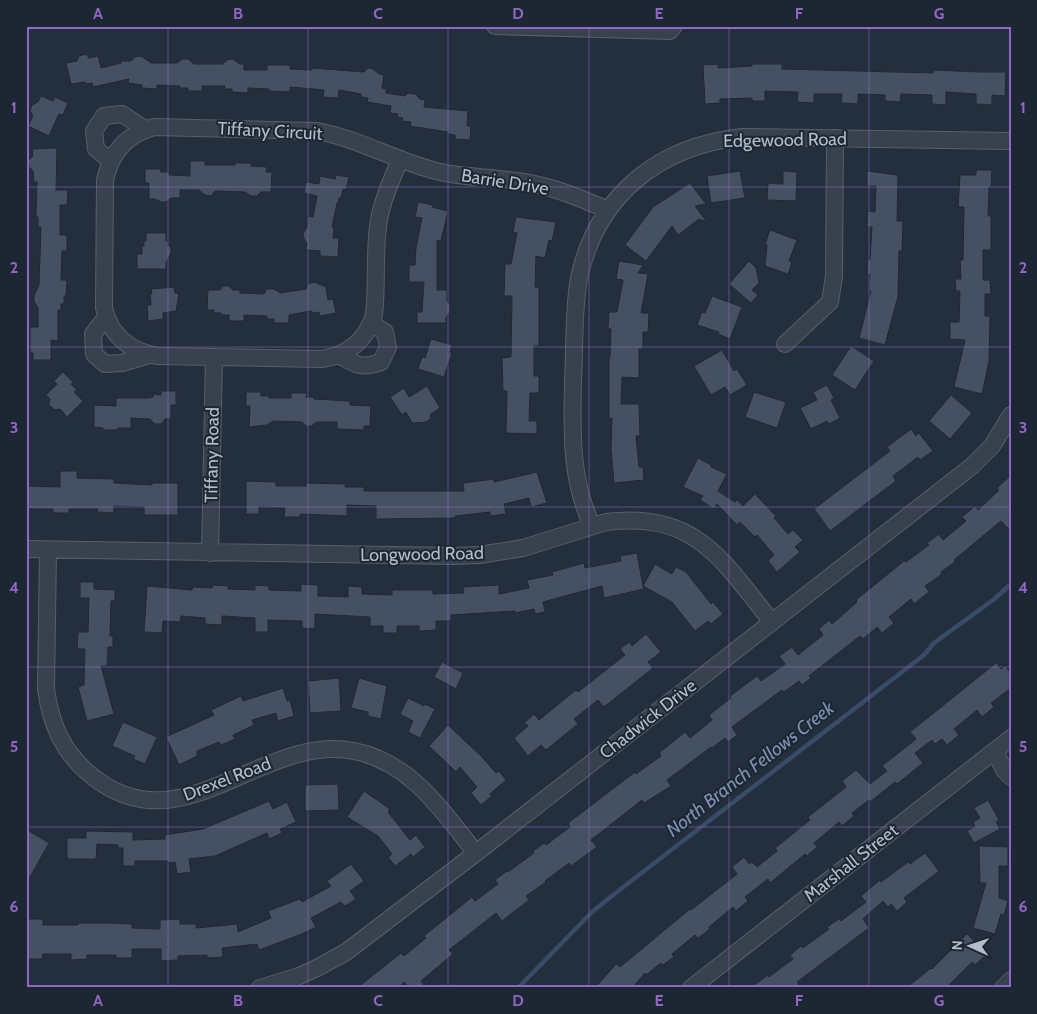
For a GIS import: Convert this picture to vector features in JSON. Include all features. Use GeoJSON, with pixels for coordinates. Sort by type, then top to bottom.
{"type":"FeatureCollection","features":[{"type":"Feature","properties":{"kind":"street"},"geometry":{"type":"LineString","coordinates":[[495,26],[670,31],[674,26]]}},
{"type":"Feature","properties":{"kind":"street"},"geometry":{"type":"LineString","coordinates":[[110,160],[96,149],[94,131],[104,116],[122,114],[145,129]]}},
{"type":"Feature","properties":{"kind":"street","name":"Tiffany Circuit"},"geometry":{"type":"LineString","coordinates":[[106,317],[93,334],[94,354],[105,364],[122,363],[149,355],[322,359],[347,351],[361,339],[371,323],[375,306],[377,236],[380,215],[387,189],[401,159],[346,138],[317,131],[154,126],[136,133],[121,144],[110,160],[105,180],[104,308],[106,317],[119,338],[134,349],[149,355]]}},
{"type":"Feature","properties":{"kind":"street","name":"Edgewood Road"},"geometry":{"type":"LineString","coordinates":[[592,525],[583,505],[573,450],[572,413],[576,308],[579,279],[595,232],[608,210],[626,188],[651,168],[674,154],[699,144],[720,139],[742,137],[1011,141]]}},
{"type":"Feature","properties":{"kind":"street"},"geometry":{"type":"LineString","coordinates":[[785,344],[830,302],[834,276],[835,138]]}},
{"type":"Feature","properties":{"kind":"street","name":"Barrie Drive"},"geometry":{"type":"LineString","coordinates":[[401,159],[426,169],[445,173],[544,186],[576,196],[608,210]]}},
{"type":"Feature","properties":{"kind":"street"},"geometry":{"type":"LineString","coordinates":[[339,355],[353,363],[368,367],[381,362],[388,347],[384,332],[371,323]]}},
{"type":"Feature","properties":{"kind":"street","name":"Tiffany Road"},"geometry":{"type":"LineString","coordinates":[[210,553],[214,357]]}},
{"type":"Feature","properties":{"kind":"street","name":"Chadwick Drive"},"geometry":{"type":"LineString","coordinates":[[260,988],[299,976],[346,952],[476,853],[972,466],[992,446],[1011,415]]}},
{"type":"Feature","properties":{"kind":"street","name":"Longwood Road"},"geometry":{"type":"LineString","coordinates":[[26,550],[479,555],[522,548],[592,525],[620,520],[645,521],[671,527],[692,536],[707,546],[721,558],[772,622]]}},
{"type":"Feature","properties":{"kind":"street","name":"Drexel Road"},"geometry":{"type":"LineString","coordinates":[[48,550],[46,689],[49,711],[57,733],[68,751],[82,768],[100,782],[116,791],[148,800],[178,799],[212,789],[296,753],[325,749],[354,751],[386,761],[413,779],[428,794],[476,853]]}},
{"type":"Feature","properties":{"kind":"street","name":"Marshall Street"},"geometry":{"type":"LineString","coordinates":[[691,988],[1011,738]]}},
{"type":"Feature","properties":{"kind":"street"},"geometry":{"type":"LineString","coordinates":[[995,751],[1004,770],[1011,777]]}},
{"type":"Feature","properties":{"kind":"street"},"geometry":{"type":"LineString","coordinates":[[1002,988],[1011,980]]}},
{"type":"Feature","properties":{"kind":"building"},"geometry":{"type":"Polygon","coordinates":[[[86,54],[89,58],[98,56],[101,68],[121,63],[121,61],[131,61],[135,57],[141,56],[151,63],[177,63],[182,59],[188,59],[194,64],[223,64],[227,60],[233,59],[239,64],[244,64],[244,70],[267,70],[267,65],[290,65],[290,69],[312,70],[312,68],[364,72],[368,68],[373,69],[379,74],[384,75],[382,88],[386,89],[386,93],[405,96],[408,93],[415,94],[420,99],[425,100],[424,107],[468,111],[467,126],[471,126],[470,140],[455,139],[455,135],[448,134],[448,132],[410,126],[411,122],[402,121],[403,118],[397,117],[398,114],[390,113],[391,106],[367,102],[368,98],[361,97],[361,94],[339,90],[338,98],[323,97],[324,90],[290,87],[290,92],[248,88],[248,93],[232,92],[232,89],[224,89],[225,86],[202,86],[202,91],[188,91],[188,88],[180,88],[180,86],[157,85],[157,89],[142,88],[142,85],[128,83],[129,79],[93,87],[92,83],[85,84],[85,82],[71,84],[66,63],[77,61],[79,56],[86,54]]]}},
{"type":"Feature","properties":{"kind":"building"},"geometry":{"type":"Polygon","coordinates":[[[718,64],[718,68],[752,66],[752,64],[782,64],[782,69],[933,73],[934,70],[1006,72],[1005,96],[992,95],[992,105],[976,104],[976,94],[946,92],[946,105],[932,104],[932,95],[901,94],[900,102],[885,101],[885,95],[858,94],[858,104],[841,103],[842,94],[814,94],[814,103],[797,102],[798,92],[765,91],[765,101],[752,101],[752,98],[720,99],[720,103],[705,104],[703,65],[718,64]]]}},
{"type":"Feature","properties":{"kind":"building"},"geometry":{"type":"Polygon","coordinates":[[[41,96],[53,101],[55,97],[68,103],[63,115],[59,114],[49,136],[28,126],[33,116],[30,111],[32,105],[38,102],[41,96]]]}},
{"type":"Feature","properties":{"kind":"building"},"geometry":{"type":"Polygon","coordinates":[[[57,148],[56,190],[68,190],[67,205],[60,205],[60,235],[67,235],[67,251],[62,251],[61,280],[67,280],[66,296],[64,296],[64,304],[61,304],[61,310],[58,310],[58,341],[51,340],[51,360],[33,360],[33,353],[30,353],[30,327],[38,327],[38,307],[34,302],[34,296],[39,285],[41,227],[38,227],[38,217],[36,217],[37,182],[34,182],[33,171],[29,167],[28,161],[33,156],[32,149],[57,148]]]}},
{"type":"Feature","properties":{"kind":"building"},"geometry":{"type":"Polygon","coordinates":[[[190,161],[205,161],[205,165],[251,163],[251,166],[267,167],[266,172],[272,172],[271,192],[261,192],[257,196],[251,196],[245,192],[215,191],[211,196],[205,195],[199,190],[180,190],[180,198],[171,198],[166,202],[149,199],[149,183],[145,183],[145,169],[160,169],[161,172],[169,172],[169,175],[190,176],[190,161]]]}},
{"type":"Feature","properties":{"kind":"building"},"geometry":{"type":"Polygon","coordinates":[[[976,170],[992,170],[991,187],[989,187],[988,216],[991,216],[991,250],[983,250],[983,280],[990,280],[991,294],[985,294],[985,316],[990,316],[989,361],[982,394],[954,387],[965,340],[950,339],[950,322],[959,322],[960,291],[956,291],[955,279],[961,279],[960,260],[963,260],[964,207],[958,207],[960,175],[976,175],[976,170]]]}},
{"type":"Feature","properties":{"kind":"building"},"geometry":{"type":"Polygon","coordinates":[[[740,171],[745,198],[711,203],[707,176],[740,171]]]}},
{"type":"Feature","properties":{"kind":"building"},"geometry":{"type":"Polygon","coordinates":[[[783,171],[797,172],[796,201],[767,200],[768,183],[783,184],[783,171]]]}},
{"type":"Feature","properties":{"kind":"building"},"geometry":{"type":"Polygon","coordinates":[[[867,171],[898,175],[897,221],[903,221],[902,251],[899,251],[898,296],[885,345],[859,338],[871,291],[869,291],[870,274],[867,274],[868,259],[870,260],[872,227],[867,227],[868,211],[875,212],[876,186],[867,186],[867,171]]]}},
{"type":"Feature","properties":{"kind":"building"},"geometry":{"type":"Polygon","coordinates":[[[336,175],[349,177],[346,190],[343,189],[341,198],[339,198],[337,203],[332,227],[334,227],[333,238],[339,238],[338,257],[320,256],[320,251],[306,250],[307,243],[303,233],[307,228],[308,216],[313,217],[317,196],[304,193],[306,182],[319,184],[320,176],[335,179],[336,175]]]}},
{"type":"Feature","properties":{"kind":"building"},"geometry":{"type":"Polygon","coordinates":[[[690,183],[706,204],[695,206],[707,222],[699,219],[678,235],[672,226],[646,261],[625,245],[653,207],[690,183]]]}},
{"type":"Feature","properties":{"kind":"building"},"geometry":{"type":"Polygon","coordinates":[[[418,202],[448,211],[441,241],[437,240],[437,290],[447,290],[447,301],[450,305],[450,312],[446,318],[446,323],[417,323],[417,312],[422,312],[424,282],[409,282],[409,265],[415,265],[416,248],[422,218],[415,217],[418,202]]]}},
{"type":"Feature","properties":{"kind":"building"},"geometry":{"type":"Polygon","coordinates":[[[516,217],[556,222],[552,241],[549,240],[545,258],[536,256],[535,287],[539,287],[539,346],[534,346],[534,376],[539,376],[539,393],[530,393],[529,421],[537,421],[537,434],[506,433],[507,391],[503,391],[502,358],[511,357],[512,296],[504,296],[505,264],[511,264],[517,233],[513,232],[516,217]]]}},
{"type":"Feature","properties":{"kind":"building"},"geometry":{"type":"Polygon","coordinates":[[[770,230],[797,240],[789,261],[792,262],[788,274],[765,266],[767,245],[765,244],[770,230]]]}},
{"type":"Feature","properties":{"kind":"building"},"geometry":{"type":"Polygon","coordinates":[[[146,233],[166,233],[166,241],[168,241],[168,245],[171,248],[171,253],[166,263],[166,269],[137,269],[137,254],[142,254],[146,233]]]}},
{"type":"Feature","properties":{"kind":"building"},"geometry":{"type":"Polygon","coordinates":[[[619,261],[643,265],[638,273],[648,274],[641,313],[649,313],[648,332],[643,332],[643,349],[639,349],[639,378],[622,377],[621,404],[639,404],[640,436],[636,436],[639,467],[643,467],[644,480],[614,483],[611,449],[612,418],[609,418],[611,329],[608,329],[609,312],[617,312],[623,280],[616,279],[619,261]]]}},
{"type":"Feature","properties":{"kind":"building"},"geometry":{"type":"Polygon","coordinates":[[[749,261],[756,268],[759,283],[752,290],[758,295],[751,303],[729,284],[749,261]]]}},
{"type":"Feature","properties":{"kind":"building"},"geometry":{"type":"Polygon","coordinates":[[[314,282],[326,287],[328,300],[333,299],[336,313],[320,316],[319,312],[312,313],[311,311],[289,315],[289,323],[274,323],[274,319],[267,319],[267,316],[244,315],[244,321],[229,321],[229,315],[221,315],[221,313],[214,313],[214,310],[207,310],[208,290],[220,290],[223,286],[229,286],[233,290],[240,290],[240,293],[264,294],[267,289],[274,289],[280,293],[306,289],[308,284],[314,282]]]}},
{"type":"Feature","properties":{"kind":"building"},"geometry":{"type":"Polygon","coordinates":[[[174,287],[175,293],[179,294],[176,311],[163,313],[163,319],[148,321],[147,305],[151,305],[151,289],[174,287]]]}},
{"type":"Feature","properties":{"kind":"building"},"geometry":{"type":"Polygon","coordinates":[[[712,296],[742,307],[730,339],[718,334],[719,332],[697,325],[702,312],[705,313],[712,296]]]}},
{"type":"Feature","properties":{"kind":"building"},"geometry":{"type":"Polygon","coordinates":[[[431,339],[452,345],[450,352],[452,353],[444,377],[418,369],[422,357],[425,358],[431,339]]]}},
{"type":"Feature","properties":{"kind":"building"},"geometry":{"type":"Polygon","coordinates":[[[851,346],[874,361],[855,390],[832,375],[851,346]]]}},
{"type":"Feature","properties":{"kind":"building"},"geometry":{"type":"Polygon","coordinates":[[[722,350],[734,371],[737,369],[747,385],[730,395],[725,387],[711,395],[694,366],[722,350]]]}},
{"type":"Feature","properties":{"kind":"building"},"geometry":{"type":"Polygon","coordinates":[[[63,372],[73,382],[71,384],[77,390],[74,392],[83,401],[67,417],[60,409],[55,410],[49,405],[50,399],[46,395],[57,384],[54,381],[63,372]]]}},
{"type":"Feature","properties":{"kind":"building"},"geometry":{"type":"Polygon","coordinates":[[[827,385],[834,398],[831,400],[840,418],[829,424],[827,421],[811,429],[800,408],[817,400],[813,392],[827,385]]]}},
{"type":"Feature","properties":{"kind":"building"},"geometry":{"type":"Polygon","coordinates":[[[427,386],[440,408],[431,414],[430,419],[426,422],[412,423],[406,412],[402,415],[390,397],[404,388],[409,397],[427,386]]]}},
{"type":"Feature","properties":{"kind":"building"},"geometry":{"type":"Polygon","coordinates":[[[161,391],[176,391],[176,405],[171,405],[171,419],[165,419],[161,424],[155,424],[150,419],[131,418],[131,428],[118,428],[118,430],[103,430],[103,428],[94,427],[94,405],[116,406],[116,398],[148,398],[153,397],[154,394],[161,395],[161,391]]]}},
{"type":"Feature","properties":{"kind":"building"},"geometry":{"type":"Polygon","coordinates":[[[246,392],[261,392],[261,396],[269,396],[269,398],[291,398],[291,393],[307,393],[306,397],[314,397],[314,399],[350,401],[350,405],[371,406],[370,426],[364,426],[364,430],[337,429],[337,422],[316,422],[312,426],[306,426],[302,422],[273,421],[267,425],[249,427],[250,406],[246,406],[246,392]]]}},
{"type":"Feature","properties":{"kind":"building"},"geometry":{"type":"Polygon","coordinates":[[[754,392],[786,402],[777,428],[745,417],[754,392]]]}},
{"type":"Feature","properties":{"kind":"building"},"geometry":{"type":"Polygon","coordinates":[[[951,395],[972,413],[950,439],[929,421],[951,395]]]}},
{"type":"Feature","properties":{"kind":"building"},"geometry":{"type":"Polygon","coordinates":[[[911,429],[916,436],[919,433],[933,451],[920,460],[918,457],[893,476],[896,481],[830,531],[814,509],[890,451],[887,447],[911,429]]]}},
{"type":"Feature","properties":{"kind":"building"},"geometry":{"type":"Polygon","coordinates":[[[698,458],[711,465],[711,467],[727,474],[718,491],[735,502],[737,500],[743,506],[755,494],[776,516],[774,518],[788,534],[793,530],[803,540],[795,547],[800,552],[777,572],[768,561],[774,555],[757,535],[755,537],[740,522],[737,525],[717,504],[714,509],[700,500],[703,496],[683,487],[698,458]]]}},
{"type":"Feature","properties":{"kind":"building"},"geometry":{"type":"Polygon","coordinates":[[[60,471],[77,471],[77,478],[114,479],[114,483],[152,485],[152,483],[178,483],[178,515],[144,515],[144,507],[114,506],[114,513],[97,512],[98,509],[69,509],[69,513],[53,513],[53,509],[26,509],[26,486],[60,487],[60,471]]]}},
{"type":"Feature","properties":{"kind":"building"},"geometry":{"type":"Polygon","coordinates":[[[537,472],[547,503],[531,507],[529,498],[504,504],[506,514],[490,516],[490,512],[455,516],[455,518],[376,519],[376,506],[347,505],[347,516],[300,514],[300,517],[284,517],[285,508],[259,507],[259,514],[246,514],[246,481],[276,482],[276,486],[306,486],[306,483],[345,484],[345,487],[364,487],[364,491],[464,491],[463,483],[494,479],[494,482],[537,472]]]}},
{"type":"Feature","properties":{"kind":"building"},"geometry":{"type":"Polygon","coordinates":[[[1011,475],[1011,531],[1001,521],[954,560],[955,562],[941,572],[942,574],[925,586],[929,592],[914,604],[911,599],[889,617],[894,623],[882,633],[877,627],[863,639],[860,636],[809,676],[811,678],[802,685],[799,681],[784,692],[782,690],[732,727],[737,735],[728,742],[725,738],[711,747],[667,780],[671,786],[644,803],[642,800],[591,840],[597,847],[571,866],[569,863],[545,881],[526,896],[529,900],[502,921],[496,913],[449,950],[453,954],[421,981],[426,988],[409,988],[404,982],[398,988],[357,988],[401,953],[404,956],[426,938],[424,936],[472,897],[475,901],[498,884],[495,880],[534,853],[533,851],[544,843],[546,845],[570,827],[568,823],[635,772],[636,774],[661,756],[659,753],[685,732],[690,738],[712,720],[709,715],[731,698],[730,696],[757,676],[761,681],[785,664],[779,656],[792,647],[798,655],[823,635],[819,629],[829,620],[832,624],[857,602],[856,600],[904,561],[906,562],[929,545],[927,543],[939,534],[943,540],[966,521],[962,517],[975,506],[978,510],[999,490],[997,488],[1011,475]]]}},
{"type":"Feature","properties":{"kind":"building"},"geometry":{"type":"Polygon","coordinates":[[[637,553],[644,589],[604,598],[602,586],[543,602],[545,612],[535,614],[534,609],[515,613],[515,611],[451,615],[451,621],[436,621],[436,630],[419,631],[419,626],[397,626],[397,633],[383,633],[383,626],[370,626],[370,617],[315,614],[315,629],[302,628],[302,621],[268,620],[268,632],[255,632],[255,618],[222,616],[222,625],[205,624],[205,618],[181,616],[180,622],[163,621],[162,633],[144,632],[147,586],[192,590],[193,587],[212,588],[213,585],[228,586],[228,589],[255,590],[255,585],[269,586],[269,590],[301,591],[301,584],[318,585],[318,596],[348,597],[348,586],[362,587],[362,594],[392,595],[392,590],[433,590],[433,594],[464,593],[463,587],[499,585],[499,594],[529,588],[527,580],[553,575],[552,572],[584,563],[585,568],[621,561],[620,556],[637,553]]]}},
{"type":"Feature","properties":{"kind":"building"},"geometry":{"type":"Polygon","coordinates":[[[655,564],[672,574],[676,567],[686,572],[711,604],[713,602],[723,614],[711,624],[708,621],[695,631],[672,602],[643,586],[655,564]]]}},
{"type":"Feature","properties":{"kind":"building"},"geometry":{"type":"Polygon","coordinates":[[[80,582],[94,582],[94,589],[115,590],[115,601],[111,601],[110,636],[113,636],[113,647],[108,647],[107,666],[101,666],[114,714],[87,721],[78,687],[84,685],[85,649],[77,649],[78,632],[88,632],[89,598],[80,598],[80,582]]]}},
{"type":"Feature","properties":{"kind":"building"},"geometry":{"type":"Polygon","coordinates":[[[646,634],[661,652],[648,662],[653,668],[604,707],[598,700],[574,719],[578,724],[546,750],[541,745],[528,756],[514,738],[528,726],[524,723],[534,714],[539,720],[576,690],[578,692],[625,655],[620,649],[629,642],[632,646],[646,634]]]}},
{"type":"Feature","properties":{"kind":"building"},"geometry":{"type":"Polygon","coordinates":[[[442,662],[463,673],[456,689],[434,677],[442,662]]]}},
{"type":"Feature","properties":{"kind":"building"},"geometry":{"type":"Polygon","coordinates":[[[996,663],[1001,669],[1005,666],[1011,673],[1011,688],[991,703],[994,707],[982,717],[977,710],[954,729],[959,735],[947,745],[942,739],[935,744],[932,740],[915,753],[923,763],[897,784],[895,782],[870,802],[869,800],[852,813],[854,816],[842,826],[839,822],[814,843],[817,847],[807,856],[805,854],[770,883],[768,879],[745,897],[748,901],[736,911],[733,907],[698,938],[695,935],[672,954],[674,957],[663,965],[661,963],[646,975],[645,973],[632,988],[595,988],[616,964],[620,967],[690,909],[737,874],[732,867],[744,857],[749,864],[752,862],[757,867],[777,851],[775,848],[810,820],[808,817],[846,787],[842,781],[856,770],[870,784],[887,771],[882,766],[916,739],[910,732],[996,663]]]}},
{"type":"Feature","properties":{"kind":"building"},"geometry":{"type":"Polygon","coordinates":[[[339,678],[341,711],[310,713],[308,681],[339,678]]]}},
{"type":"Feature","properties":{"kind":"building"},"geometry":{"type":"Polygon","coordinates":[[[359,678],[387,686],[381,719],[368,716],[368,712],[351,708],[359,678]]]}},
{"type":"Feature","properties":{"kind":"building"},"geometry":{"type":"Polygon","coordinates":[[[283,688],[287,701],[290,700],[294,716],[278,721],[276,713],[252,720],[254,725],[233,735],[235,739],[221,745],[219,742],[197,751],[197,756],[179,765],[166,737],[214,715],[211,710],[241,696],[243,701],[283,688]]]}},
{"type":"Feature","properties":{"kind":"building"},"geometry":{"type":"Polygon","coordinates":[[[408,698],[435,709],[420,738],[408,732],[413,721],[400,714],[408,698]]]}},
{"type":"Feature","properties":{"kind":"building"},"geometry":{"type":"Polygon","coordinates":[[[123,722],[157,737],[145,764],[133,759],[135,756],[112,746],[123,722]]]}},
{"type":"Feature","properties":{"kind":"building"},"geometry":{"type":"Polygon","coordinates":[[[448,725],[496,773],[499,771],[506,780],[481,805],[471,793],[477,787],[460,767],[456,772],[429,746],[448,725]]]}},
{"type":"Feature","properties":{"kind":"building"},"geometry":{"type":"Polygon","coordinates":[[[338,784],[339,810],[305,811],[305,785],[338,784]]]}},
{"type":"Feature","properties":{"kind":"building"},"geometry":{"type":"Polygon","coordinates":[[[364,791],[390,809],[388,812],[410,840],[416,835],[425,847],[413,857],[411,854],[395,866],[388,857],[392,854],[378,836],[347,817],[364,791]]]}},
{"type":"Feature","properties":{"kind":"building"},"geometry":{"type":"Polygon","coordinates":[[[988,800],[999,820],[996,822],[1000,829],[974,843],[967,831],[975,826],[973,822],[980,818],[974,808],[988,800]]]}},
{"type":"Feature","properties":{"kind":"building"},"geometry":{"type":"Polygon","coordinates":[[[269,801],[273,809],[287,802],[296,822],[280,829],[282,833],[269,839],[267,833],[215,856],[189,859],[191,872],[177,874],[175,862],[168,863],[168,861],[135,861],[135,866],[123,866],[123,848],[118,848],[118,845],[97,844],[96,859],[67,859],[67,838],[86,838],[86,831],[133,832],[133,840],[165,839],[165,835],[203,829],[269,801]]]}},
{"type":"Feature","properties":{"kind":"building"},"geometry":{"type":"Polygon","coordinates":[[[26,829],[49,843],[26,884],[26,829]]]}},
{"type":"Feature","properties":{"kind":"building"},"geometry":{"type":"Polygon","coordinates":[[[979,846],[1008,847],[1008,866],[999,866],[999,898],[1008,901],[1004,915],[1001,914],[995,934],[973,928],[986,883],[980,883],[979,846]]]}},
{"type":"Feature","properties":{"kind":"building"},"geometry":{"type":"Polygon","coordinates":[[[925,853],[939,871],[904,898],[907,902],[897,911],[891,904],[888,907],[883,901],[863,919],[869,928],[797,982],[801,988],[750,988],[768,975],[769,977],[793,959],[790,955],[801,946],[803,948],[829,929],[827,927],[839,919],[841,921],[866,902],[861,896],[880,880],[881,882],[908,862],[910,864],[925,853]]]}},
{"type":"Feature","properties":{"kind":"building"},"geometry":{"type":"Polygon","coordinates":[[[351,864],[364,881],[350,891],[356,899],[345,906],[341,902],[311,918],[316,927],[259,950],[257,944],[222,948],[223,957],[207,958],[207,955],[178,956],[178,960],[161,961],[161,949],[132,949],[132,958],[116,958],[116,955],[87,955],[87,959],[71,960],[71,954],[43,954],[42,959],[26,959],[26,919],[43,919],[43,925],[110,923],[132,924],[132,928],[160,929],[160,920],[180,919],[180,924],[196,924],[196,928],[237,924],[238,932],[271,918],[268,911],[300,899],[302,902],[331,886],[327,881],[351,864]]]}},
{"type":"Feature","properties":{"kind":"building"},"geometry":{"type":"Polygon","coordinates":[[[967,934],[987,954],[975,965],[972,962],[946,988],[906,988],[932,969],[967,934]]]}},
{"type":"Feature","properties":{"kind":"waterway","name":"North Branch Fellows Creek"},"geometry":{"type":"LineString","coordinates":[[518,988],[592,912],[924,655],[934,643],[993,600],[1011,584]]}}]}
